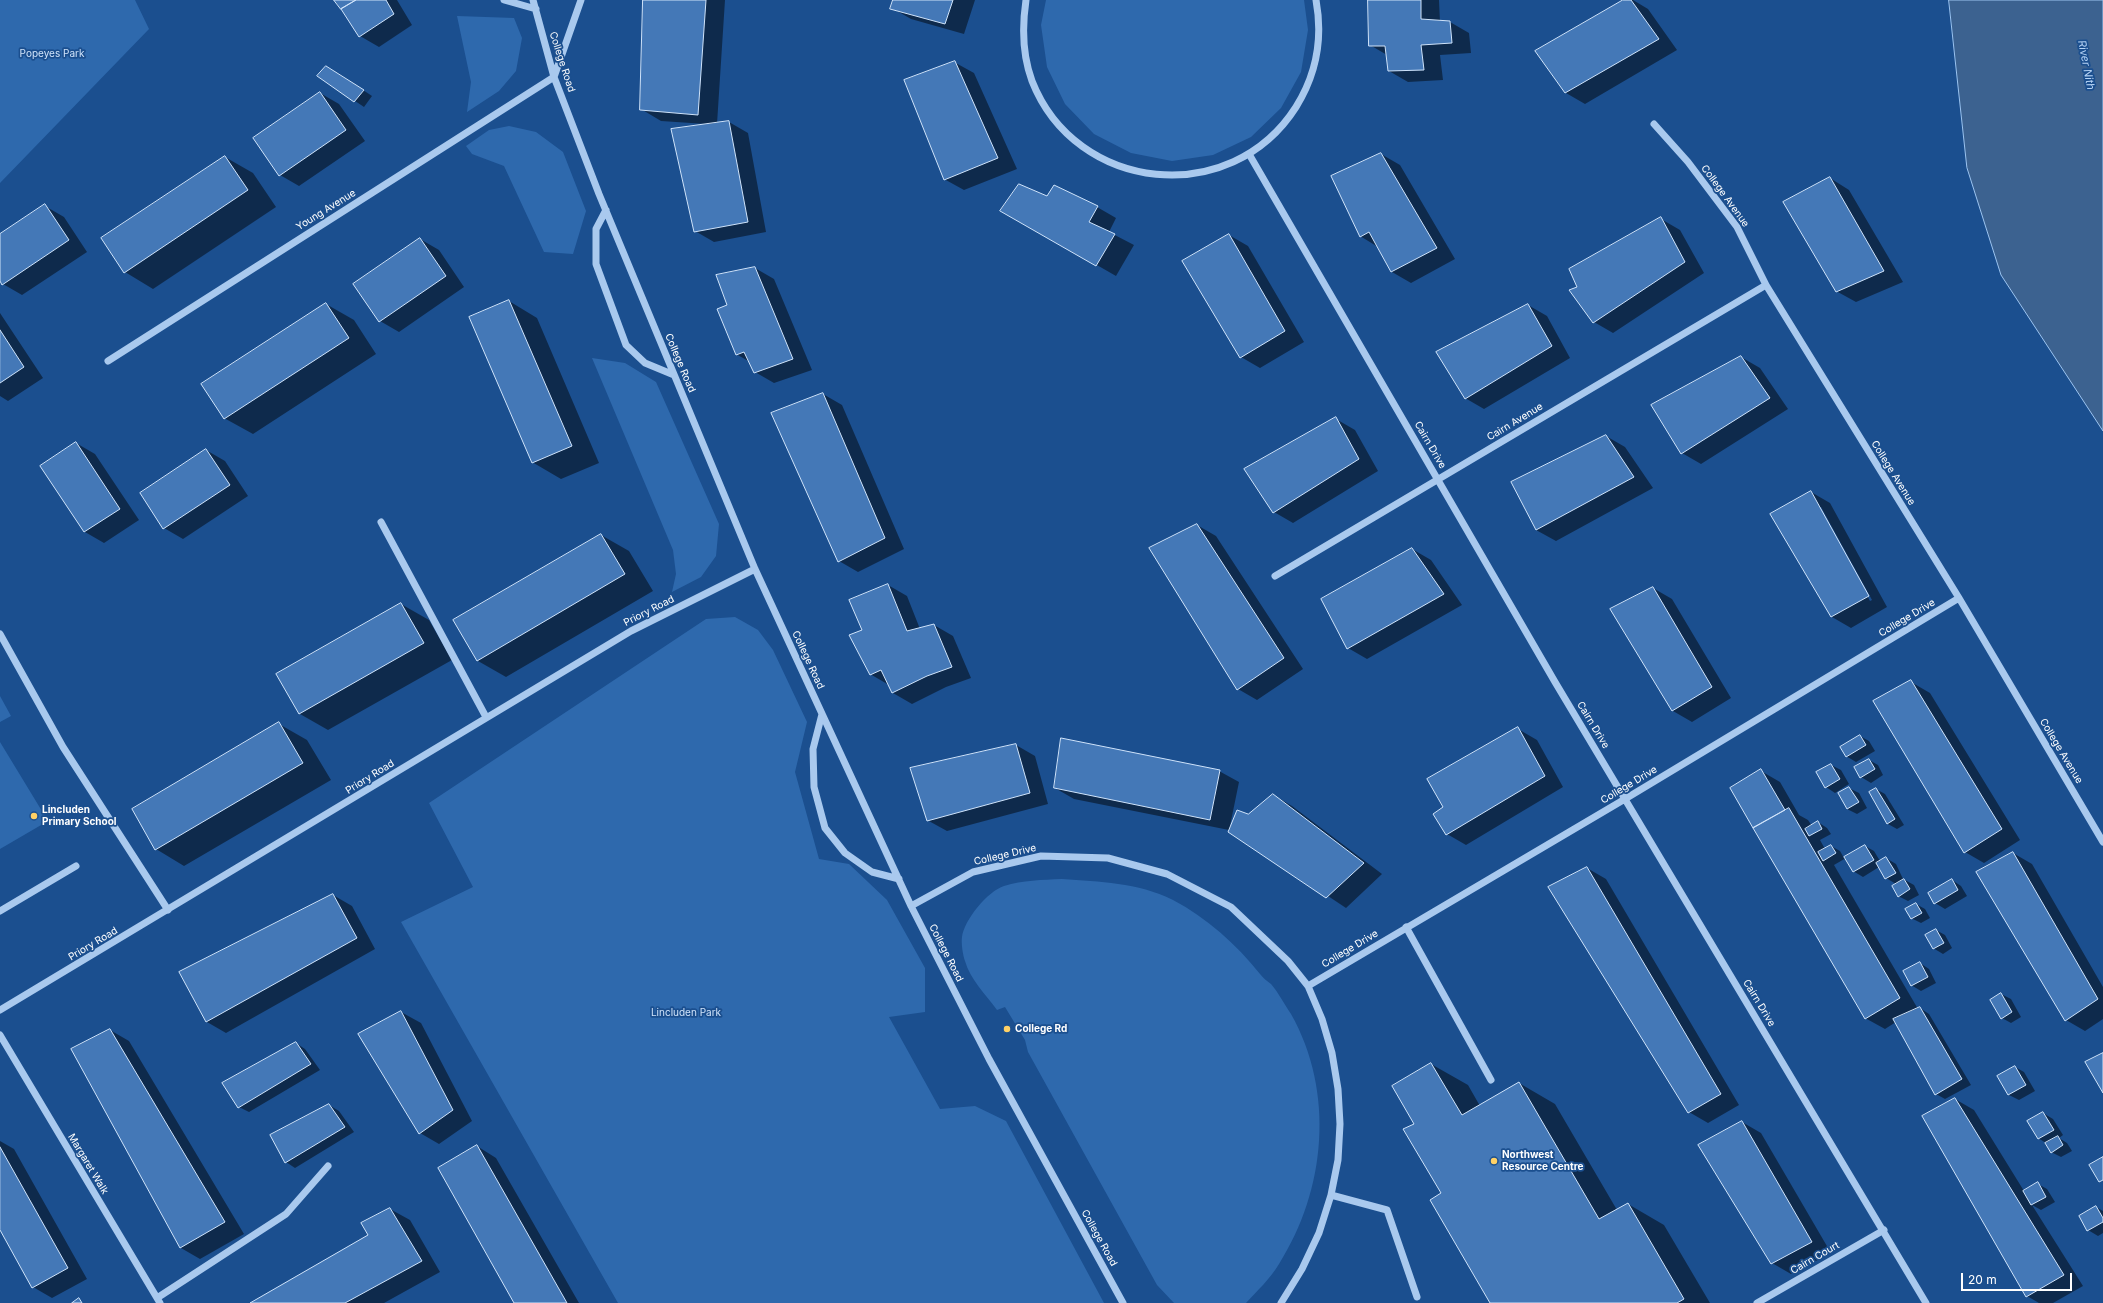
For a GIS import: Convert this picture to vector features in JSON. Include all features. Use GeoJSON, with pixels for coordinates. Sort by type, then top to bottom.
{"type":"FeatureCollection","features":[{"type":"Feature","properties":{"kind":"street"},"geometry":{"type":"LineString","coordinates":[[504,0],[536,9]]}},
{"type":"Feature","properties":{"kind":"street","name":"College Road"},"geometry":{"type":"LineString","coordinates":[[533,0],[554,77],[606,210],[755,569],[911,906],[989,1059],[1123,1303]]}},
{"type":"Feature","properties":{"kind":"street"},"geometry":{"type":"LineString","coordinates":[[554,77],[581,0]]}},
{"type":"Feature","properties":{"kind":"street"},"geometry":{"type":"LineString","coordinates":[[1026,0],[1022,24],[1024,46],[1032,80],[1045,106],[1054,118],[1063,129],[1084,148],[1110,163],[1137,172],[1166,176],[1195,174],[1216,169],[1249,154],[1270,138],[1289,118],[1303,95],[1313,70],[1319,44],[1319,17],[1316,0]]}},
{"type":"Feature","properties":{"kind":"street","name":"Young Avenue"},"geometry":{"type":"LineString","coordinates":[[108,361],[554,77]]}},
{"type":"Feature","properties":{"kind":"street","name":"College Avenue"},"geometry":{"type":"LineString","coordinates":[[1654,124],[1688,162],[1737,227],[1766,285],[1959,598],[2103,842]]}},
{"type":"Feature","properties":{"kind":"street","name":"Cairn Drive"},"geometry":{"type":"LineString","coordinates":[[1249,154],[1625,799],[1884,1230],[1926,1303]]}},
{"type":"Feature","properties":{"kind":"street"},"geometry":{"type":"LineString","coordinates":[[606,210],[596,229],[596,264],[626,345],[645,363],[674,375]]}},
{"type":"Feature","properties":{"kind":"street","name":"Cairn Avenue"},"geometry":{"type":"LineString","coordinates":[[1275,576],[1766,285]]}},
{"type":"Feature","properties":{"kind":"street"},"geometry":{"type":"LineString","coordinates":[[381,522],[486,717]]}},
{"type":"Feature","properties":{"kind":"street","name":"Priory Road"},"geometry":{"type":"LineString","coordinates":[[0,1010],[631,631],[755,569]]}},
{"type":"Feature","properties":{"kind":"street","name":"College Drive"},"geometry":{"type":"LineString","coordinates":[[1308,986],[1625,799],[1959,598]]}},
{"type":"Feature","properties":{"kind":"street"},"geometry":{"type":"LineString","coordinates":[[0,634],[63,746],[168,910]]}},
{"type":"Feature","properties":{"kind":"street"},"geometry":{"type":"LineString","coordinates":[[822,714],[812,749],[814,787],[825,828],[845,853],[856,861],[872,872],[899,879]]}},
{"type":"Feature","properties":{"kind":"street","name":"College Drive"},"geometry":{"type":"LineString","coordinates":[[911,906],[973,872],[1041,856],[1108,858],[1167,874],[1232,907],[1288,961],[1308,986],[1322,1019],[1338,1088],[1340,1124],[1338,1153],[1331,1195],[1319,1233],[1302,1269],[1281,1303]]}},
{"type":"Feature","properties":{"kind":"street"},"geometry":{"type":"LineString","coordinates":[[0,911],[76,866]]}},
{"type":"Feature","properties":{"kind":"street"},"geometry":{"type":"LineString","coordinates":[[1406,927],[1491,1080]]}},
{"type":"Feature","properties":{"kind":"street","name":"Margaret Walk"},"geometry":{"type":"LineString","coordinates":[[0,1035],[158,1301]]}},
{"type":"Feature","properties":{"kind":"street"},"geometry":{"type":"LineString","coordinates":[[158,1301],[286,1214],[328,1166]]}},
{"type":"Feature","properties":{"kind":"street"},"geometry":{"type":"LineString","coordinates":[[1331,1195],[1387,1210],[1417,1297]]}},
{"type":"Feature","properties":{"kind":"street","name":"Cairn Court"},"geometry":{"type":"LineString","coordinates":[[1757,1303],[1884,1230]]}},
{"type":"Feature","properties":{"kind":"green space","name":"Popeyes Park"},"geometry":{"type":"Polygon","coordinates":[[[0,0],[135,0],[149,29],[0,183],[0,0]]]}},
{"type":"Feature","properties":{"kind":"green space"},"geometry":{"type":"Polygon","coordinates":[[[1046,0],[1304,0],[1308,30],[1301,72],[1281,108],[1251,137],[1213,155],[1172,161],[1131,153],[1094,134],[1065,104],[1047,67],[1041,25],[1046,0]]]}},
{"type":"Feature","properties":{"kind":"green space"},"geometry":{"type":"Polygon","coordinates":[[[457,16],[514,18],[522,38],[516,71],[499,91],[467,112],[471,82],[457,16]]]}},
{"type":"Feature","properties":{"kind":"green space"},"geometry":{"type":"Polygon","coordinates":[[[509,126],[536,132],[563,152],[586,211],[573,254],[544,252],[504,166],[472,154],[466,146],[489,130],[509,126]]]}},
{"type":"Feature","properties":{"kind":"green space"},"geometry":{"type":"Polygon","coordinates":[[[592,358],[625,363],[656,382],[719,524],[716,556],[701,577],[672,592],[676,574],[673,550],[592,358]]]}},
{"type":"Feature","properties":{"kind":"green space","name":"Lincluden Park"},"geometry":{"type":"Polygon","coordinates":[[[735,617],[758,630],[773,650],[807,722],[795,772],[819,859],[849,864],[887,900],[925,968],[925,1012],[889,1017],[940,1109],[975,1106],[1006,1121],[1104,1303],[618,1303],[401,922],[473,887],[429,803],[706,619],[735,617]]]}},
{"type":"Feature","properties":{"kind":"green space"},"geometry":{"type":"Polygon","coordinates":[[[0,696],[11,716],[0,722],[0,696]]]}},
{"type":"Feature","properties":{"kind":"green space"},"geometry":{"type":"Polygon","coordinates":[[[0,742],[48,821],[0,849],[0,742]]]}},
{"type":"Feature","properties":{"kind":"green space"},"geometry":{"type":"Polygon","coordinates":[[[1062,879],[1132,886],[1173,900],[1198,915],[1231,942],[1262,977],[1271,984],[1291,1014],[1305,1044],[1314,1076],[1319,1108],[1319,1140],[1315,1173],[1307,1205],[1295,1235],[1279,1264],[1263,1285],[1246,1303],[1174,1303],[1157,1285],[1028,1052],[1025,1040],[1005,1007],[997,1010],[974,980],[967,968],[963,953],[962,937],[967,923],[984,900],[998,889],[1011,884],[1062,879]]]}},
{"type":"Feature","properties":{"kind":"water","name":"River Nith"},"geometry":{"type":"Polygon","coordinates":[[[1949,0],[2103,0],[2103,431],[2001,275],[1967,168],[1949,0]]]}},
{"type":"Feature","properties":{"kind":"building"},"geometry":{"type":"Polygon","coordinates":[[[334,0],[356,0],[341,9],[334,0]]]}},
{"type":"Feature","properties":{"kind":"building"},"geometry":{"type":"Polygon","coordinates":[[[356,0],[386,0],[394,14],[359,37],[341,9],[356,0]]]}},
{"type":"Feature","properties":{"kind":"building"},"geometry":{"type":"Polygon","coordinates":[[[643,0],[706,0],[698,115],[640,110],[643,0]]]}},
{"type":"Feature","properties":{"kind":"building"},"geometry":{"type":"Polygon","coordinates":[[[893,0],[953,0],[945,24],[890,9],[893,0]]]}},
{"type":"Feature","properties":{"kind":"building"},"geometry":{"type":"Polygon","coordinates":[[[1368,0],[1421,0],[1421,19],[1450,21],[1452,43],[1421,45],[1424,70],[1388,71],[1385,46],[1369,46],[1368,0]]]}},
{"type":"Feature","properties":{"kind":"building"},"geometry":{"type":"Polygon","coordinates":[[[1623,0],[1631,0],[1659,39],[1565,93],[1535,51],[1623,0]]]}},
{"type":"Feature","properties":{"kind":"building"},"geometry":{"type":"Polygon","coordinates":[[[955,61],[998,158],[944,180],[904,80],[955,61]]]}},
{"type":"Feature","properties":{"kind":"building"},"geometry":{"type":"Polygon","coordinates":[[[326,66],[364,90],[354,102],[317,76],[326,66]]]}},
{"type":"Feature","properties":{"kind":"building"},"geometry":{"type":"Polygon","coordinates":[[[320,92],[346,130],[279,176],[253,138],[320,92]]]}},
{"type":"Feature","properties":{"kind":"building"},"geometry":{"type":"Polygon","coordinates":[[[729,121],[748,222],[694,232],[671,129],[729,121]]]}},
{"type":"Feature","properties":{"kind":"building"},"geometry":{"type":"Polygon","coordinates":[[[1381,153],[1437,248],[1391,272],[1369,232],[1360,237],[1331,176],[1381,153]]]}},
{"type":"Feature","properties":{"kind":"building"},"geometry":{"type":"Polygon","coordinates":[[[225,156],[248,190],[124,273],[101,238],[225,156]]]}},
{"type":"Feature","properties":{"kind":"building"},"geometry":{"type":"Polygon","coordinates":[[[1830,177],[1884,271],[1836,292],[1783,202],[1830,177]]]}},
{"type":"Feature","properties":{"kind":"building"},"geometry":{"type":"Polygon","coordinates":[[[1019,184],[1047,196],[1054,185],[1098,206],[1089,222],[1115,234],[1096,266],[1000,211],[1019,184]]]}},
{"type":"Feature","properties":{"kind":"building"},"geometry":{"type":"Polygon","coordinates":[[[45,204],[69,240],[2,285],[0,281],[0,234],[45,204]]]}},
{"type":"Feature","properties":{"kind":"building"},"geometry":{"type":"Polygon","coordinates":[[[1661,217],[1685,262],[1593,323],[1569,290],[1577,287],[1569,269],[1661,217]]]}},
{"type":"Feature","properties":{"kind":"building"},"geometry":{"type":"Polygon","coordinates":[[[1229,234],[1285,331],[1240,358],[1182,261],[1229,234]]]}},
{"type":"Feature","properties":{"kind":"building"},"geometry":{"type":"Polygon","coordinates":[[[420,238],[446,276],[379,322],[353,284],[420,238]]]}},
{"type":"Feature","properties":{"kind":"building"},"geometry":{"type":"Polygon","coordinates":[[[755,267],[793,359],[754,373],[744,352],[736,355],[717,309],[727,305],[716,275],[755,267]]]}},
{"type":"Feature","properties":{"kind":"building"},"geometry":{"type":"Polygon","coordinates":[[[509,300],[572,446],[532,463],[469,317],[509,300]]]}},
{"type":"Feature","properties":{"kind":"building"},"geometry":{"type":"Polygon","coordinates":[[[326,303],[349,338],[224,419],[201,384],[326,303]]]}},
{"type":"Feature","properties":{"kind":"building"},"geometry":{"type":"Polygon","coordinates":[[[1528,304],[1552,346],[1465,399],[1436,352],[1528,304]]]}},
{"type":"Feature","properties":{"kind":"building"},"geometry":{"type":"Polygon","coordinates":[[[0,330],[24,367],[0,383],[0,330]]]}},
{"type":"Feature","properties":{"kind":"building"},"geometry":{"type":"Polygon","coordinates":[[[1741,356],[1770,398],[1681,454],[1651,405],[1741,356]]]}},
{"type":"Feature","properties":{"kind":"building"},"geometry":{"type":"Polygon","coordinates":[[[823,393],[885,538],[838,562],[771,413],[823,393]]]}},
{"type":"Feature","properties":{"kind":"building"},"geometry":{"type":"Polygon","coordinates":[[[1336,417],[1359,459],[1273,513],[1244,469],[1336,417]]]}},
{"type":"Feature","properties":{"kind":"building"},"geometry":{"type":"Polygon","coordinates":[[[1606,435],[1634,477],[1536,530],[1511,482],[1606,435]]]}},
{"type":"Feature","properties":{"kind":"building"},"geometry":{"type":"Polygon","coordinates":[[[76,442],[120,509],[84,532],[40,466],[76,442]]]}},
{"type":"Feature","properties":{"kind":"building"},"geometry":{"type":"Polygon","coordinates":[[[206,449],[230,485],[163,529],[140,493],[206,449]]]}},
{"type":"Feature","properties":{"kind":"building"},"geometry":{"type":"Polygon","coordinates":[[[1811,491],[1869,596],[1831,617],[1770,514],[1811,491]]]}},
{"type":"Feature","properties":{"kind":"building"},"geometry":{"type":"Polygon","coordinates":[[[1197,524],[1284,658],[1237,690],[1149,548],[1197,524]]]}},
{"type":"Feature","properties":{"kind":"building"},"geometry":{"type":"Polygon","coordinates":[[[601,534],[625,574],[477,661],[453,620],[601,534]]]}},
{"type":"Feature","properties":{"kind":"building"},"geometry":{"type":"Polygon","coordinates":[[[1412,548],[1444,594],[1347,649],[1321,599],[1412,548]]]}},
{"type":"Feature","properties":{"kind":"building"},"geometry":{"type":"Polygon","coordinates":[[[888,584],[907,631],[934,624],[952,667],[927,676],[892,693],[881,670],[870,675],[849,635],[862,630],[849,600],[888,584]]]}},
{"type":"Feature","properties":{"kind":"building"},"geometry":{"type":"Polygon","coordinates":[[[1653,587],[1712,687],[1672,711],[1610,609],[1653,587]]]}},
{"type":"Feature","properties":{"kind":"building"},"geometry":{"type":"Polygon","coordinates":[[[401,603],[424,643],[299,714],[276,674],[401,603]]]}},
{"type":"Feature","properties":{"kind":"building"},"geometry":{"type":"Polygon","coordinates":[[[1911,680],[2002,829],[1964,853],[1873,701],[1911,680]]]}},
{"type":"Feature","properties":{"kind":"building"},"geometry":{"type":"Polygon","coordinates":[[[279,722],[303,763],[155,850],[132,809],[279,722]]]}},
{"type":"Feature","properties":{"kind":"building"},"geometry":{"type":"Polygon","coordinates":[[[1518,727],[1545,776],[1446,835],[1433,814],[1443,807],[1427,779],[1518,727]]]}},
{"type":"Feature","properties":{"kind":"building"},"geometry":{"type":"Polygon","coordinates":[[[1860,735],[1866,745],[1846,757],[1840,747],[1860,735]]]}},
{"type":"Feature","properties":{"kind":"building"},"geometry":{"type":"Polygon","coordinates":[[[1061,738],[1220,770],[1210,820],[1054,788],[1061,738]]]}},
{"type":"Feature","properties":{"kind":"building"},"geometry":{"type":"Polygon","coordinates":[[[1016,744],[1030,793],[927,821],[910,768],[1016,744]]]}},
{"type":"Feature","properties":{"kind":"building"},"geometry":{"type":"Polygon","coordinates":[[[1869,759],[1875,769],[1860,778],[1854,767],[1869,759]]]}},
{"type":"Feature","properties":{"kind":"building"},"geometry":{"type":"Polygon","coordinates":[[[1831,764],[1840,779],[1825,788],[1816,772],[1831,764]]]}},
{"type":"Feature","properties":{"kind":"building"},"geometry":{"type":"Polygon","coordinates":[[[1761,769],[1785,810],[1753,828],[1730,788],[1761,769]]]}},
{"type":"Feature","properties":{"kind":"building"},"geometry":{"type":"Polygon","coordinates":[[[1849,787],[1859,802],[1847,809],[1838,793],[1849,787]]]}},
{"type":"Feature","properties":{"kind":"building"},"geometry":{"type":"Polygon","coordinates":[[[1876,788],[1895,819],[1887,824],[1869,792],[1876,788]]]}},
{"type":"Feature","properties":{"kind":"building"},"geometry":{"type":"Polygon","coordinates":[[[1273,794],[1364,863],[1326,898],[1228,832],[1237,810],[1248,814],[1273,794]]]}},
{"type":"Feature","properties":{"kind":"building"},"geometry":{"type":"Polygon","coordinates":[[[1789,808],[1900,998],[1865,1019],[1753,828],[1789,808]]]}},
{"type":"Feature","properties":{"kind":"building"},"geometry":{"type":"Polygon","coordinates":[[[1818,821],[1822,829],[1809,836],[1805,829],[1818,821]]]}},
{"type":"Feature","properties":{"kind":"building"},"geometry":{"type":"Polygon","coordinates":[[[1831,845],[1836,853],[1823,861],[1818,852],[1831,845]]]}},
{"type":"Feature","properties":{"kind":"building"},"geometry":{"type":"Polygon","coordinates":[[[1865,845],[1874,860],[1853,872],[1844,857],[1865,845]]]}},
{"type":"Feature","properties":{"kind":"building"},"geometry":{"type":"Polygon","coordinates":[[[2013,852],[2098,999],[2065,1021],[1976,872],[2013,852]]]}},
{"type":"Feature","properties":{"kind":"building"},"geometry":{"type":"Polygon","coordinates":[[[1886,857],[1896,873],[1885,879],[1876,863],[1886,857]]]}},
{"type":"Feature","properties":{"kind":"building"},"geometry":{"type":"Polygon","coordinates":[[[1587,867],[1721,1094],[1688,1113],[1548,887],[1587,867]]]}},
{"type":"Feature","properties":{"kind":"building"},"geometry":{"type":"Polygon","coordinates":[[[1904,879],[1910,889],[1898,897],[1892,886],[1904,879]]]}},
{"type":"Feature","properties":{"kind":"building"},"geometry":{"type":"Polygon","coordinates":[[[1952,879],[1958,890],[1934,904],[1928,893],[1952,879]]]}},
{"type":"Feature","properties":{"kind":"building"},"geometry":{"type":"Polygon","coordinates":[[[333,894],[357,938],[206,1022],[179,972],[333,894]]]}},
{"type":"Feature","properties":{"kind":"building"},"geometry":{"type":"Polygon","coordinates":[[[1916,903],[1922,913],[1911,919],[1905,909],[1916,903]]]}},
{"type":"Feature","properties":{"kind":"building"},"geometry":{"type":"Polygon","coordinates":[[[1936,929],[1944,943],[1933,949],[1925,935],[1936,929]]]}},
{"type":"Feature","properties":{"kind":"building"},"geometry":{"type":"Polygon","coordinates":[[[1920,962],[1928,977],[1911,986],[1903,971],[1920,962]]]}},
{"type":"Feature","properties":{"kind":"building"},"geometry":{"type":"Polygon","coordinates":[[[2001,993],[2012,1012],[2001,1019],[1990,1000],[2001,993]]]}},
{"type":"Feature","properties":{"kind":"building"},"geometry":{"type":"Polygon","coordinates":[[[1920,1007],[1962,1079],[1935,1095],[1893,1019],[1920,1007]]]}},
{"type":"Feature","properties":{"kind":"building"},"geometry":{"type":"Polygon","coordinates":[[[401,1011],[453,1110],[419,1134],[358,1034],[401,1011]]]}},
{"type":"Feature","properties":{"kind":"building"},"geometry":{"type":"Polygon","coordinates":[[[110,1029],[225,1222],[180,1248],[71,1049],[110,1029]]]}},
{"type":"Feature","properties":{"kind":"building"},"geometry":{"type":"Polygon","coordinates":[[[296,1042],[311,1064],[238,1108],[222,1083],[296,1042]]]}},
{"type":"Feature","properties":{"kind":"building"},"geometry":{"type":"Polygon","coordinates":[[[2103,1053],[2103,1093],[2085,1062],[2103,1053]]]}},
{"type":"Feature","properties":{"kind":"building","name":"Northwest Resource Centre"},"geometry":{"type":"Polygon","coordinates":[[[1431,1063],[1462,1115],[1519,1082],[1599,1219],[1628,1203],[1684,1299],[1677,1303],[1490,1303],[1430,1200],[1441,1193],[1403,1129],[1414,1124],[1392,1086],[1431,1063]]]}},
{"type":"Feature","properties":{"kind":"building"},"geometry":{"type":"Polygon","coordinates":[[[2015,1066],[2026,1085],[2008,1095],[1997,1076],[2015,1066]]]}},
{"type":"Feature","properties":{"kind":"building"},"geometry":{"type":"Polygon","coordinates":[[[1955,1098],[2064,1275],[2026,1297],[1922,1116],[1955,1098]]]}},
{"type":"Feature","properties":{"kind":"building"},"geometry":{"type":"Polygon","coordinates":[[[329,1104],[345,1127],[285,1163],[270,1135],[329,1104]]]}},
{"type":"Feature","properties":{"kind":"building"},"geometry":{"type":"Polygon","coordinates":[[[2043,1112],[2054,1130],[2038,1139],[2027,1121],[2043,1112]]]}},
{"type":"Feature","properties":{"kind":"building"},"geometry":{"type":"Polygon","coordinates":[[[1742,1121],[1812,1242],[1771,1264],[1698,1145],[1742,1121]]]}},
{"type":"Feature","properties":{"kind":"building"},"geometry":{"type":"Polygon","coordinates":[[[2058,1136],[2063,1145],[2051,1153],[2045,1143],[2058,1136]]]}},
{"type":"Feature","properties":{"kind":"building"},"geometry":{"type":"Polygon","coordinates":[[[477,1145],[567,1303],[514,1303],[438,1168],[477,1145]]]}},
{"type":"Feature","properties":{"kind":"building"},"geometry":{"type":"Polygon","coordinates":[[[0,1147],[68,1268],[32,1288],[0,1230],[0,1147]]]}},
{"type":"Feature","properties":{"kind":"building"},"geometry":{"type":"Polygon","coordinates":[[[2103,1157],[2103,1180],[2099,1182],[2089,1165],[2103,1157]]]}},
{"type":"Feature","properties":{"kind":"building"},"geometry":{"type":"Polygon","coordinates":[[[2038,1182],[2046,1197],[2031,1205],[2023,1191],[2038,1182]]]}},
{"type":"Feature","properties":{"kind":"building"},"geometry":{"type":"Polygon","coordinates":[[[2096,1206],[2103,1218],[2103,1222],[2087,1231],[2079,1216],[2096,1206]]]}},
{"type":"Feature","properties":{"kind":"building"},"geometry":{"type":"Polygon","coordinates":[[[390,1208],[422,1261],[345,1303],[250,1303],[368,1235],[361,1223],[390,1208]]]}},
{"type":"Feature","properties":{"kind":"building"},"geometry":{"type":"Polygon","coordinates":[[[79,1298],[82,1303],[72,1303],[79,1298]]]}},
{"type":"Feature","properties":{"kind":"place","name":"Lincluden Primary School"},"geometry":{"type":"Point","coordinates":[34,816]}},
{"type":"Feature","properties":{"kind":"place","name":"College Rd"},"geometry":{"type":"Point","coordinates":[1007,1029]}},
{"type":"Feature","properties":{"kind":"place","name":"Northwest Resource Centre"},"geometry":{"type":"Point","coordinates":[1494,1161]}}]}
